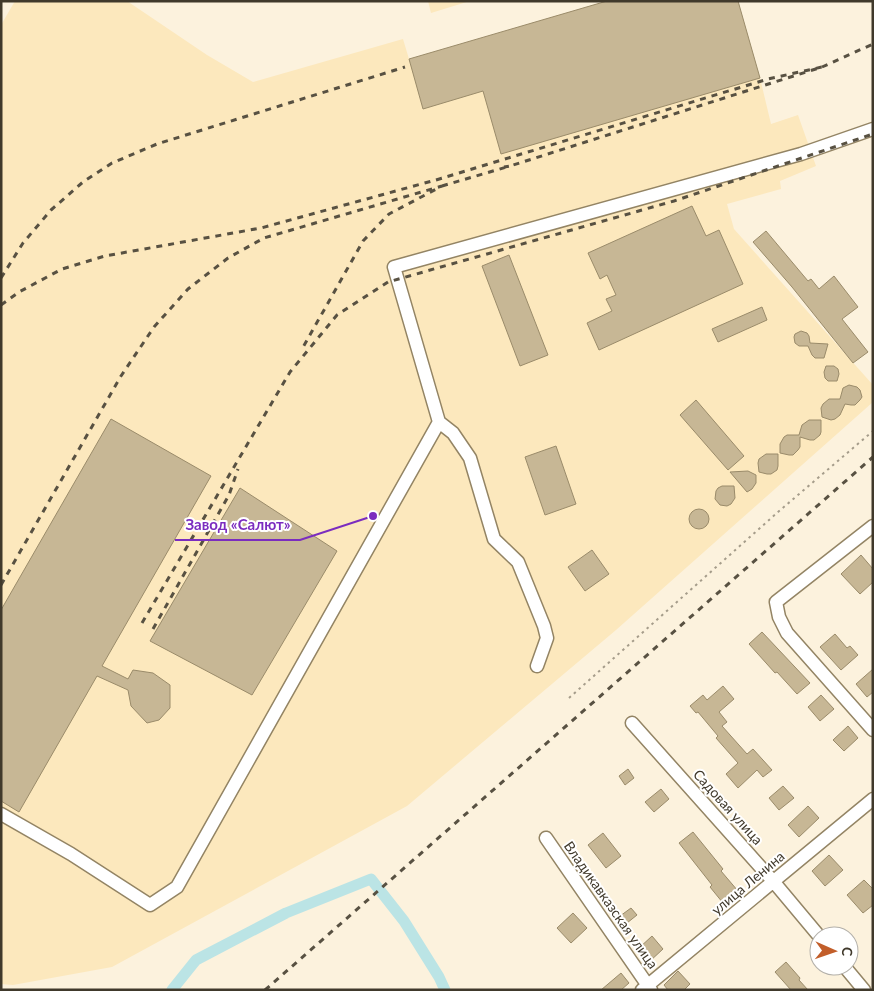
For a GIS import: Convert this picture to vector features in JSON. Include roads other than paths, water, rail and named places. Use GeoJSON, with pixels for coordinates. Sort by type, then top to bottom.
{"type":"FeatureCollection","features":[{"type":"Feature","properties":{"kind":"street"},"geometry":{"type":"LineString","coordinates":[[536,666],[547,638],[541,617],[518,562],[494,539],[470,458],[453,433],[439,422],[394,267],[801,154],[873,129]]}},
{"type":"Feature","properties":{"kind":"street"},"geometry":{"type":"LineString","coordinates":[[1,814],[71,854],[150,905],[177,887],[439,422]]}},
{"type":"Feature","properties":{"kind":"street"},"geometry":{"type":"LineString","coordinates":[[873,526],[776,602],[779,617],[787,633],[873,730]]}},
{"type":"Feature","properties":{"kind":"street","name":"Садовая улица"},"geometry":{"type":"LineString","coordinates":[[632,723],[811,926]]}},
{"type":"Feature","properties":{"kind":"street","name":"улица Ленина"},"geometry":{"type":"LineString","coordinates":[[647,988],[873,799]]}},
{"type":"Feature","properties":{"kind":"street","name":"Владикавказская улица"},"geometry":{"type":"LineString","coordinates":[[546,838],[647,988]]}},
{"type":"Feature","properties":{"kind":"street"},"geometry":{"type":"LineString","coordinates":[[852,976],[864,990]]}},
{"type":"Feature","properties":{"kind":"waterway"},"geometry":{"type":"LineString","coordinates":[[172,990],[196,960],[286,913],[371,879],[404,921],[445,990]]}},
{"type":"Feature","properties":{"kind":"railway"},"geometry":{"type":"LineString","coordinates":[[822,67],[873,44]]}},
{"type":"Feature","properties":{"kind":"railway"},"geometry":{"type":"LineString","coordinates":[[1,278],[23,243],[51,210],[83,182],[112,163],[157,144],[405,67]]}},
{"type":"Feature","properties":{"kind":"railway"},"geometry":{"type":"LineString","coordinates":[[436,180],[768,79],[822,67],[510,166]]}},
{"type":"Feature","properties":{"kind":"railway"},"geometry":{"type":"LineString","coordinates":[[142,623],[290,372],[337,315],[388,282],[674,201],[873,134]]}},
{"type":"Feature","properties":{"kind":"railway"},"geometry":{"type":"LineString","coordinates":[[442,186],[510,166],[504,167]]}},
{"type":"Feature","properties":{"kind":"railway"},"geometry":{"type":"LineString","coordinates":[[1,305],[19,292],[62,269],[105,256],[261,228],[443,178]]}},
{"type":"Feature","properties":{"kind":"railway"},"geometry":{"type":"LineString","coordinates":[[1,585],[121,376],[154,327],[188,289],[228,258],[264,238],[442,186],[389,214],[363,241],[302,349]]}},
{"type":"Feature","properties":{"kind":"railway"},"geometry":{"type":"LineString","coordinates":[[265,990],[873,457]]}},
{"type":"Feature","properties":{"kind":"railway"},"geometry":{"type":"LineString","coordinates":[[153,629],[229,495],[238,469]]}},
{"type":"Feature","properties":{"kind":"place","name":"Завод «Салют»"},"geometry":{"type":"Point","coordinates":[373,516]}}]}
